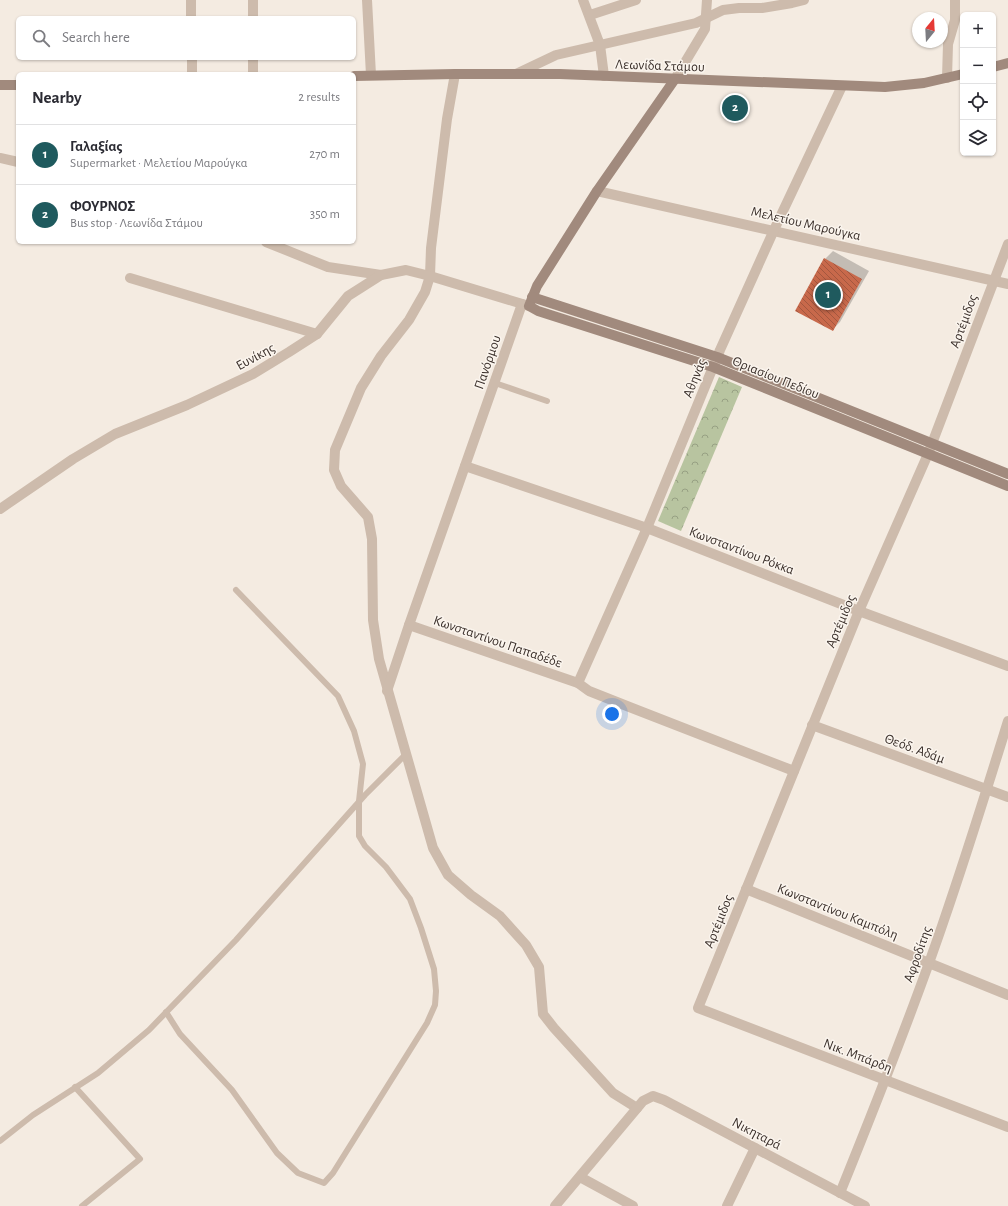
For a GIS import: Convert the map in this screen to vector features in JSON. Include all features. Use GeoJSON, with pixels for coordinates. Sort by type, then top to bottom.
{"type":"FeatureCollection","features":[{"type":"Feature","properties":{"kind":"main road"},"geometry":{"type":"LineString","coordinates":[[996,66],[1008,62]]}},
{"type":"Feature","properties":{"kind":"main road","name":"Λεωνίδα Στάμου"},"geometry":{"type":"LineString","coordinates":[[356,76],[516,74],[885,87],[924,83],[960,75]]}},
{"type":"Feature","properties":{"kind":"main road","name":"Πανόρμου"},"geometry":{"type":"LineString","coordinates":[[528,302],[597,191],[675,79]]}},
{"type":"Feature","properties":{"kind":"main road"},"geometry":{"type":"LineString","coordinates":[[0,85],[16,85]]}},
{"type":"Feature","properties":{"kind":"main road","name":"Θριασίου Πεδίου"},"geometry":{"type":"LineString","coordinates":[[528,302],[717,357],[1008,474]]}},
{"type":"Feature","properties":{"kind":"main road","name":"Θριασίου Πεδίου"},"geometry":{"type":"LineString","coordinates":[[528,302],[538,311],[713,367],[1008,486]]}},
{"type":"Feature","properties":{"kind":"street"},"geometry":{"type":"LineString","coordinates":[[191,0],[191,16]]}},
{"type":"Feature","properties":{"kind":"street"},"geometry":{"type":"LineString","coordinates":[[253,0],[253,16]]}},
{"type":"Feature","properties":{"kind":"street"},"geometry":{"type":"LineString","coordinates":[[367,0],[372,75]]}},
{"type":"Feature","properties":{"kind":"street"},"geometry":{"type":"LineString","coordinates":[[583,0],[590,15],[600,45],[604,76]]}},
{"type":"Feature","properties":{"kind":"street"},"geometry":{"type":"LineString","coordinates":[[590,15],[636,0]]}},
{"type":"Feature","properties":{"kind":"street"},"geometry":{"type":"LineString","coordinates":[[675,79],[705,29],[706,0]]}},
{"type":"Feature","properties":{"kind":"street"},"geometry":{"type":"LineString","coordinates":[[516,74],[556,55],[696,23],[728,9],[762,8],[804,0]]}},
{"type":"Feature","properties":{"kind":"street"},"geometry":{"type":"LineString","coordinates":[[947,78],[948,44],[955,20],[955,0]]}},
{"type":"Feature","properties":{"kind":"street"},"geometry":{"type":"LineString","coordinates":[[192,60],[192,72]]}},
{"type":"Feature","properties":{"kind":"street"},"geometry":{"type":"LineString","coordinates":[[253,60],[253,72]]}},
{"type":"Feature","properties":{"kind":"street"},"geometry":{"type":"LineString","coordinates":[[455,74],[447,119],[430,248],[430,276],[425,292],[409,320],[381,356],[361,388],[335,450],[334,470],[341,486],[368,517],[372,539],[373,620],[379,659],[433,848],[448,875],[471,895],[500,916],[526,945],[539,967],[543,1014],[564,1040],[613,1093],[637,1108],[580,1178],[555,1206]]}},
{"type":"Feature","properties":{"kind":"street","name":"Αθηνάς"},"geometry":{"type":"LineString","coordinates":[[578,683],[647,528],[717,357],[774,230],[842,86]]}},
{"type":"Feature","properties":{"kind":"street"},"geometry":{"type":"LineString","coordinates":[[0,158],[16,162]]}},
{"type":"Feature","properties":{"kind":"street","name":"Μελετίου Μαρούγκα"},"geometry":{"type":"LineString","coordinates":[[597,191],[1008,284]]}},
{"type":"Feature","properties":{"kind":"street","name":"Αρτέμιδος"},"geometry":{"type":"LineString","coordinates":[[698,1008],[859,611],[928,454],[993,280],[1008,244]]}},
{"type":"Feature","properties":{"kind":"street"},"geometry":{"type":"LineString","coordinates":[[279,245],[328,268],[381,275]]}},
{"type":"Feature","properties":{"kind":"street","name":"Ευνίκης"},"geometry":{"type":"LineString","coordinates":[[0,509],[73,459],[114,434],[187,404],[253,374],[289,352],[317,334],[348,296],[381,275],[406,270],[528,302]]}},
{"type":"Feature","properties":{"kind":"street"},"geometry":{"type":"LineString","coordinates":[[130,278],[317,334]]}},
{"type":"Feature","properties":{"kind":"street","name":"Πανόρμου"},"geometry":{"type":"LineString","coordinates":[[387,691],[495,383],[528,302]]}},
{"type":"Feature","properties":{"kind":"street","name":"Κωνσταντίνου Ρόκκα"},"geometry":{"type":"LineString","coordinates":[[465,466],[647,528],[859,611],[1008,666]]}},
{"type":"Feature","properties":{"kind":"street","name":"Κωνσταντίνου Παπαδέδε"},"geometry":{"type":"LineString","coordinates":[[409,625],[578,683],[597,694],[794,771]]}},
{"type":"Feature","properties":{"kind":"street","name":"Αφροδίτης"},"geometry":{"type":"LineString","coordinates":[[840,1193],[929,963],[1008,721]]}},
{"type":"Feature","properties":{"kind":"street","name":"Θεόδ. Αδάμ"},"geometry":{"type":"LineString","coordinates":[[812,725],[1008,797]]}},
{"type":"Feature","properties":{"kind":"street","name":"Κωνσταντίνου Καμπόλη"},"geometry":{"type":"LineString","coordinates":[[746,889],[1008,996]]}},
{"type":"Feature","properties":{"kind":"street","name":"Νικ. Μπάρδη"},"geometry":{"type":"LineString","coordinates":[[698,1008],[1008,1127]]}},
{"type":"Feature","properties":{"kind":"street","name":"Νικηταρά"},"geometry":{"type":"LineString","coordinates":[[637,1108],[643,1101],[653,1096],[664,1100],[865,1206]]}},
{"type":"Feature","properties":{"kind":"street"},"geometry":{"type":"LineString","coordinates":[[727,1206],[755,1148]]}},
{"type":"Feature","properties":{"kind":"street"},"geometry":{"type":"LineString","coordinates":[[580,1178],[633,1206]]}},
{"type":"Feature","properties":{"kind":"lane"},"geometry":{"type":"LineString","coordinates":[[495,383],[547,401]]}},
{"type":"Feature","properties":{"kind":"lane"},"geometry":{"type":"LineString","coordinates":[[166,1012],[180,1034],[232,1090],[277,1153],[298,1173],[324,1183],[333,1173],[427,1023],[435,1005],[436,990],[434,969],[410,899],[386,867],[365,846],[359,836],[359,801],[363,764],[354,731],[338,696],[236,590]]}},
{"type":"Feature","properties":{"kind":"lane"},"geometry":{"type":"LineString","coordinates":[[0,1141],[33,1115],[98,1073],[149,1030],[236,940],[359,801],[406,754]]}},
{"type":"Feature","properties":{"kind":"lane"},"geometry":{"type":"LineString","coordinates":[[75,1087],[140,1159],[82,1206]]}},
{"type":"Feature","properties":{"kind":"green space"},"geometry":{"type":"Polygon","coordinates":[[[719,377],[742,387],[681,531],[658,521],[719,377]]]}},
{"type":"Feature","properties":{"kind":"building"},"geometry":{"type":"Polygon","coordinates":[[[824,258],[862,279],[833,331],[795,311],[824,258]]]}},
{"type":"Feature","properties":{"kind":"place","name":"ΦΟΥΡΝΟΣ"},"geometry":{"type":"Point","coordinates":[735,108]}},
{"type":"Feature","properties":{"kind":"place","name":"Γαλαξίας"},"geometry":{"type":"Point","coordinates":[828,295]}}]}
